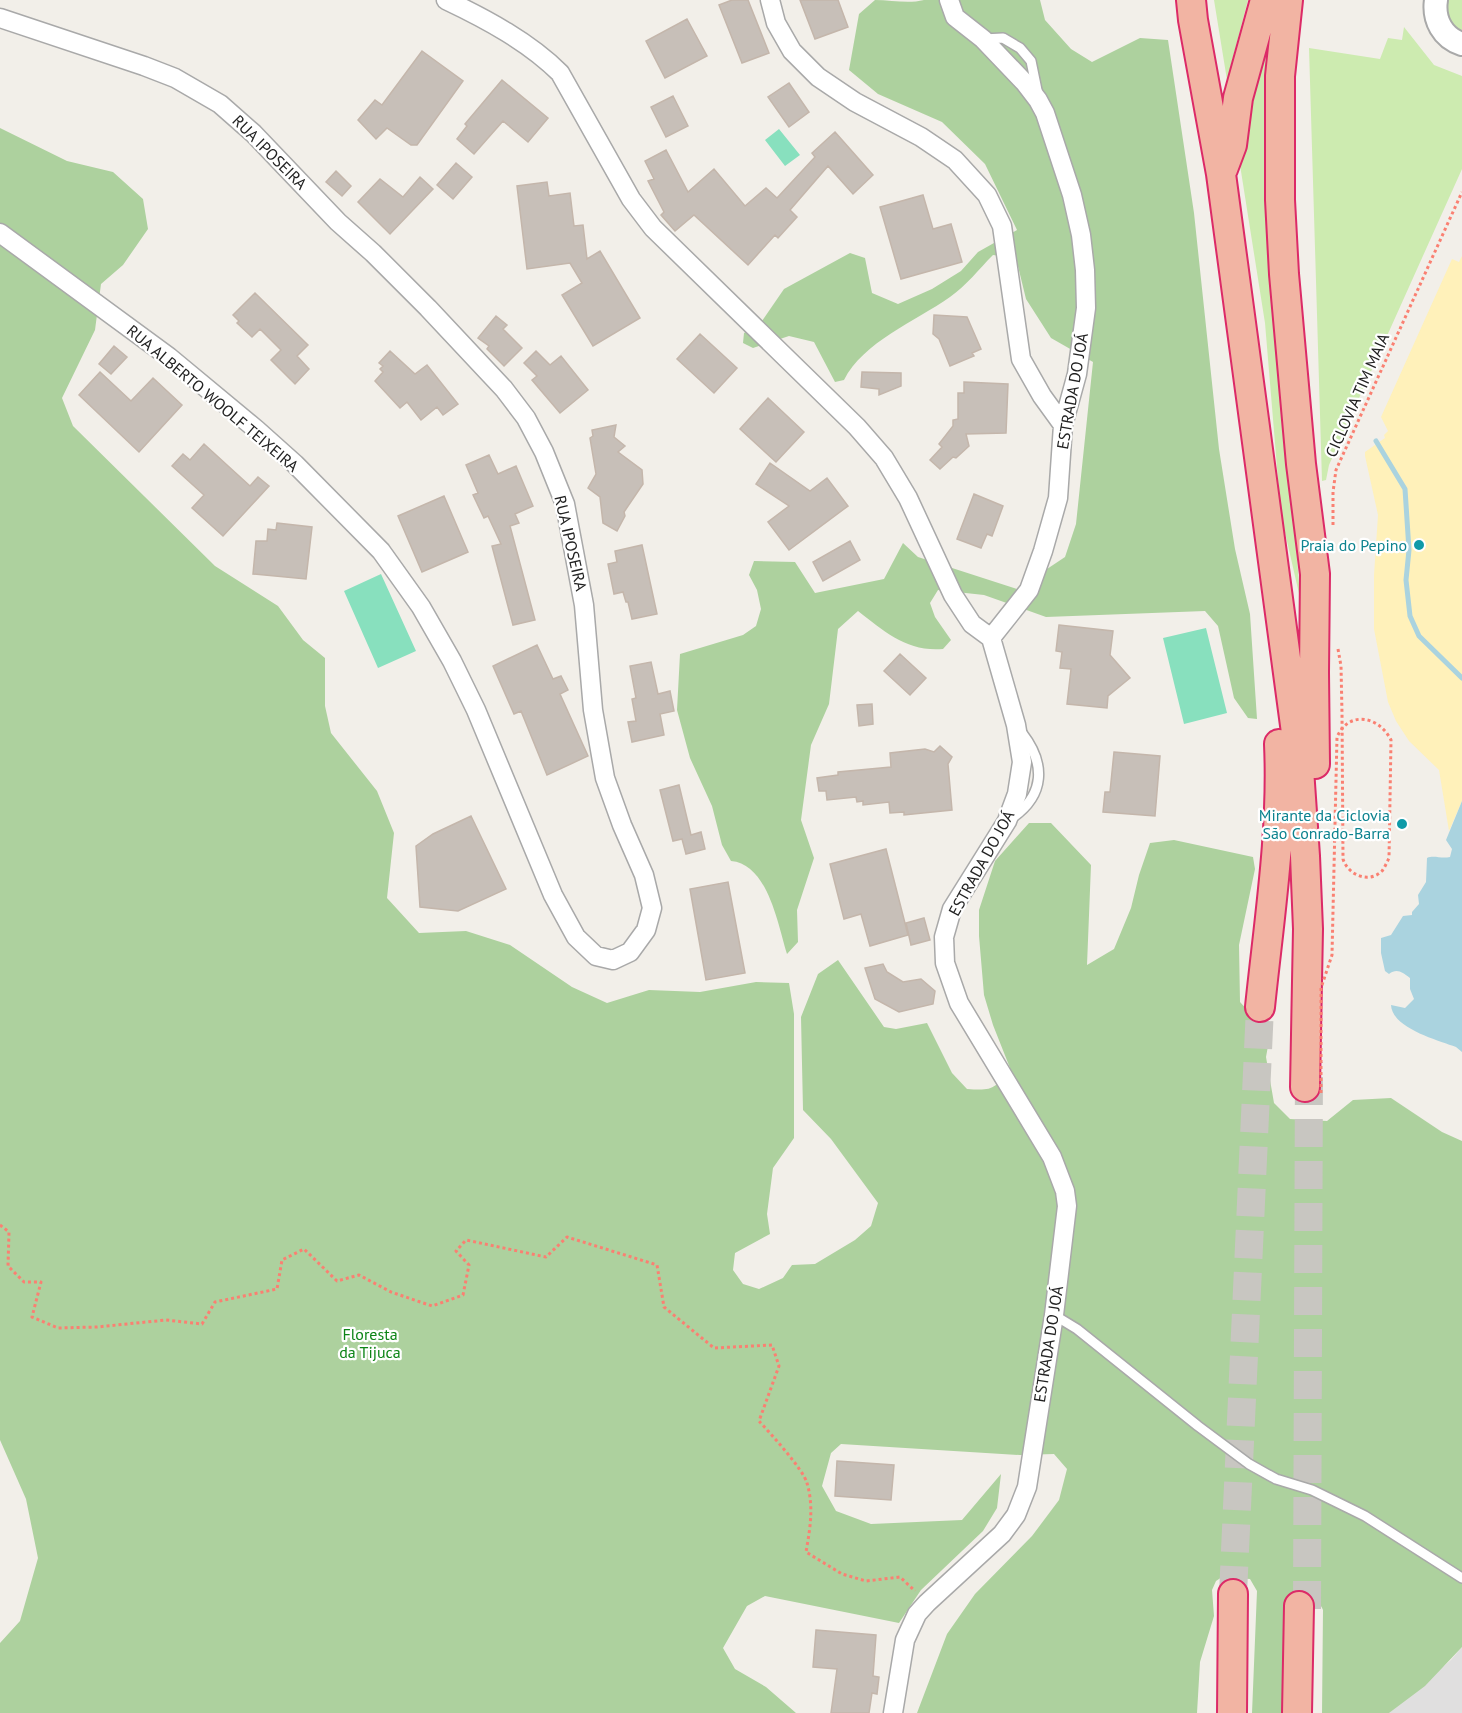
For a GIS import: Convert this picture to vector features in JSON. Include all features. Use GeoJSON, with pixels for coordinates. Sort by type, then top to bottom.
{"type":"FeatureCollection","features":[{"type":"Feature","properties":{"kind":"highway"},"geometry":{"type":"LineString","coordinates":[[1191,0],[1221,174],[1299,771],[1305,856],[1313,1090]]}},
{"type":"Feature","properties":{"kind":"highway"},"geometry":{"type":"LineString","coordinates":[[1221,174],[1232,145],[1238,98],[1265,0]]}},
{"type":"Feature","properties":{"kind":"highway"},"geometry":{"type":"LineString","coordinates":[[1288,0],[1280,76],[1280,200],[1284,274],[1301,464],[1315,573],[1316,796]]}},
{"type":"Feature","properties":{"kind":"highway"},"geometry":{"type":"LineString","coordinates":[[1260,1007],[1274,876],[1281,777],[1274,583]]}},
{"type":"Feature","properties":{"kind":"highway"},"geometry":{"type":"LineString","coordinates":[[1233,1594],[1233,1713]]}},
{"type":"Feature","properties":{"kind":"highway"},"geometry":{"type":"LineString","coordinates":[[1297,1713],[1303,1607],[1306,1713]]}},
{"type":"Feature","properties":{"kind":"street"},"geometry":{"type":"LineString","coordinates":[[446,0],[517,39],[560,73],[632,200],[653,228],[857,427],[884,458],[908,498],[953,595],[972,624],[992,638]]}},
{"type":"Feature","properties":{"kind":"street"},"geometry":{"type":"LineString","coordinates":[[770,0],[776,22],[792,51],[818,77],[855,102],[921,137],[955,160],[987,195],[1002,226],[1021,359],[1042,396],[1063,425]]}},
{"type":"Feature","properties":{"kind":"street","name":"ESTRADA DO JOÁ"},"geometry":{"type":"LineString","coordinates":[[896,1709],[904,1640],[917,1614],[1002,1534],[1016,1515],[1027,1487],[1054,1315],[1067,1206],[1065,1191],[1052,1157],[959,1003],[945,963],[944,937],[952,909],[1007,821],[1017,794],[1022,762],[1016,726],[992,638],[1029,590],[1058,498],[1063,425],[1077,374],[1086,308],[1082,236],[1046,113],[1038,100],[983,39],[955,17],[949,0]]}},
{"type":"Feature","properties":{"kind":"street"},"geometry":{"type":"LineString","coordinates":[[1436,0],[1436,16],[1439,26],[1450,39],[1462,44]]}},
{"type":"Feature","properties":{"kind":"street","name":"RUA IPOSEIRA"},"geometry":{"type":"LineString","coordinates":[[0,18],[175,78],[220,104],[253,133],[338,222],[428,308],[504,389],[526,418],[544,452],[565,504],[585,604],[593,710],[604,778],[644,875],[652,908],[646,930],[630,952],[613,960],[596,956],[576,937],[553,895],[528,840],[476,710]]}},
{"type":"Feature","properties":{"kind":"street","name":"RUA ALBERTO WOOLF TEIXEIRA"},"geometry":{"type":"LineString","coordinates":[[0,233],[169,357],[295,464],[381,551],[426,616],[452,661],[476,710]]}},
{"type":"Feature","properties":{"kind":"lane"},"geometry":{"type":"LineString","coordinates":[[1054,1315],[1077,1329],[1249,1464],[1276,1479],[1312,1490],[1365,1516],[1462,1578]]}},
{"type":"Feature","properties":{"kind":"path","name":"CICLOVIA TIM MAIA"},"geometry":{"type":"LineString","coordinates":[[1334,528],[1333,492],[1336,470],[1462,192]]}},
{"type":"Feature","properties":{"kind":"path"},"geometry":{"type":"LineString","coordinates":[[1313,1090],[1321,988],[1332,955],[1337,737],[1340,732],[1348,724],[1356,721],[1375,722],[1382,727],[1391,740],[1389,858],[1384,869],[1368,877],[1352,873],[1343,859],[1342,713],[1341,666],[1338,646]]}},
{"type":"Feature","properties":{"kind":"path"},"geometry":{"type":"LineString","coordinates":[[0,1225],[9,1232],[8,1266],[24,1282],[41,1282],[32,1317],[58,1328],[97,1327],[166,1320],[202,1324],[215,1302],[278,1289],[282,1260],[304,1249],[337,1281],[359,1275],[391,1292],[432,1306],[463,1295],[469,1265],[456,1251],[466,1240],[546,1257],[567,1237],[657,1265],[664,1307],[714,1348],[772,1345],[779,1366],[759,1420],[807,1481],[812,1517],[806,1552],[842,1574],[866,1581],[900,1577],[927,1603]]}},
{"type":"Feature","properties":{"kind":"shaded area"},"geometry":{"type":"Polygon","coordinates":[[[1462,1647],[1462,1713],[1389,1713],[1451,1660],[1462,1647]]]}},
{"type":"Feature","properties":{"kind":"green space"},"geometry":{"type":"Polygon","coordinates":[[[875,0],[906,2],[1040,0],[1045,20],[1071,49],[1092,62],[1140,38],[1168,40],[1194,213],[1219,449],[1235,549],[1250,614],[1257,719],[1248,718],[1234,698],[1218,626],[1205,611],[1046,617],[984,595],[938,590],[930,603],[935,617],[951,640],[943,649],[930,649],[907,644],[897,639],[858,611],[838,629],[829,704],[811,745],[801,820],[814,858],[797,910],[798,942],[787,954],[770,898],[763,884],[744,865],[731,861],[722,845],[712,806],[690,758],[677,710],[680,654],[743,635],[756,626],[761,609],[757,590],[749,575],[754,561],[795,562],[815,593],[884,579],[903,543],[918,557],[1017,589],[1065,557],[1076,524],[1093,362],[1051,338],[1026,299],[1016,258],[993,255],[956,293],[877,343],[864,354],[844,380],[835,382],[814,342],[789,336],[753,348],[743,343],[744,333],[760,324],[784,289],[850,253],[865,258],[872,293],[898,304],[932,289],[961,271],[978,252],[1017,230],[985,164],[942,122],[878,94],[849,70],[859,14],[875,0]]]}},
{"type":"Feature","properties":{"kind":"green space"},"geometry":{"type":"Polygon","coordinates":[[[1214,0],[1248,0],[1227,80],[1214,0]]]}},
{"type":"Feature","properties":{"kind":"green space"},"geometry":{"type":"Polygon","coordinates":[[[1445,0],[1462,0],[1462,36],[1447,22],[1445,0]]]}},
{"type":"Feature","properties":{"kind":"green space"},"geometry":{"type":"Polygon","coordinates":[[[1273,8],[1272,217],[1300,598],[1281,515],[1265,323],[1240,165],[1248,103],[1273,8]]]}},
{"type":"Feature","properties":{"kind":"green space"},"geometry":{"type":"Polygon","coordinates":[[[1404,27],[1434,65],[1462,76],[1462,169],[1329,465],[1326,480],[1322,481],[1309,48],[1380,59],[1388,38],[1402,40],[1404,27]]]}},
{"type":"Feature","properties":{"kind":"green space","name":"Floresta da Tijuca"},"geometry":{"type":"Polygon","coordinates":[[[0,128],[67,161],[113,172],[143,199],[148,229],[123,265],[101,284],[95,330],[62,398],[73,426],[215,566],[278,606],[303,640],[325,658],[325,706],[331,733],[377,791],[394,833],[387,898],[419,933],[466,931],[510,945],[572,987],[607,1003],[649,990],[700,992],[756,982],[789,983],[794,1014],[794,1138],[773,1168],[767,1214],[770,1234],[735,1253],[733,1270],[743,1284],[759,1289],[783,1278],[792,1265],[815,1264],[855,1240],[871,1226],[878,1203],[831,1139],[803,1110],[801,1017],[818,974],[838,960],[884,1027],[896,1029],[927,1023],[952,1073],[967,1089],[988,1089],[997,1084],[1010,1068],[984,995],[979,910],[995,861],[1029,823],[1051,823],[1091,865],[1087,965],[1114,949],[1131,908],[1150,843],[1174,840],[1253,857],[1255,869],[1239,945],[1240,1002],[1270,1035],[1266,1057],[1274,1103],[1290,1119],[1327,1121],[1353,1100],[1391,1098],[1442,1132],[1462,1141],[1462,1647],[1425,1686],[1389,1713],[1322,1713],[1323,1610],[1314,1599],[1292,1592],[1288,1597],[1285,1713],[1252,1713],[1257,1591],[1250,1579],[1222,1577],[1216,1581],[1212,1590],[1214,1616],[1200,1662],[1197,1713],[917,1713],[947,1634],[975,1594],[1032,1536],[1059,1500],[1067,1469],[1054,1454],[1020,1455],[841,1444],[831,1453],[822,1486],[836,1511],[871,1524],[962,1520],[1001,1474],[997,1508],[983,1531],[921,1590],[899,1623],[765,1596],[747,1606],[723,1648],[735,1669],[766,1687],[796,1713],[0,1713],[0,1643],[20,1621],[38,1558],[26,1499],[0,1440],[0,128]]]}},
{"type":"Feature","properties":{"kind":"green space"},"geometry":{"type":"Polygon","coordinates":[[[779,129],[800,155],[785,166],[765,140],[779,129]]]}},
{"type":"Feature","properties":{"kind":"green space"},"geometry":{"type":"Polygon","coordinates":[[[381,574],[416,651],[378,668],[344,591],[381,574]]]}},
{"type":"Feature","properties":{"kind":"green space"},"geometry":{"type":"Polygon","coordinates":[[[1206,628],[1227,713],[1184,724],[1163,638],[1206,628]]]}},
{"type":"Feature","properties":{"kind":"sand","name":"Praia do Pepino"},"geometry":{"type":"Polygon","coordinates":[[[1462,256],[1462,801],[1449,831],[1439,770],[1409,741],[1396,721],[1388,702],[1374,629],[1374,575],[1378,515],[1365,452],[1385,438],[1384,435],[1388,431],[1381,417],[1452,259],[1459,262],[1462,256]]]}},
{"type":"Feature","properties":{"kind":"water"},"geometry":{"type":"Polygon","coordinates":[[[1462,801],[1462,1052],[1456,1047],[1407,1027],[1393,1013],[1391,1005],[1405,1008],[1414,999],[1410,989],[1410,978],[1400,972],[1395,971],[1389,974],[1385,971],[1381,953],[1381,938],[1391,935],[1403,916],[1412,915],[1419,904],[1418,895],[1426,882],[1427,858],[1450,857],[1452,849],[1446,840],[1462,801]]]}},
{"type":"Feature","properties":{"kind":"building"},"geometry":{"type":"Polygon","coordinates":[[[732,0],[748,0],[769,53],[742,63],[719,5],[732,0]]]}},
{"type":"Feature","properties":{"kind":"building"},"geometry":{"type":"Polygon","coordinates":[[[800,0],[838,0],[848,27],[815,39],[800,0]]]}},
{"type":"Feature","properties":{"kind":"building"},"geometry":{"type":"Polygon","coordinates":[[[687,19],[707,56],[665,78],[646,41],[687,19]]]}},
{"type":"Feature","properties":{"kind":"building"},"geometry":{"type":"Polygon","coordinates":[[[422,51],[463,81],[417,145],[411,145],[387,128],[376,139],[358,120],[375,100],[382,105],[422,51]]]}},
{"type":"Feature","properties":{"kind":"building"},"geometry":{"type":"Polygon","coordinates":[[[502,80],[548,118],[528,142],[503,121],[474,154],[457,139],[467,126],[465,124],[502,80]]]}},
{"type":"Feature","properties":{"kind":"building"},"geometry":{"type":"Polygon","coordinates":[[[789,83],[809,112],[789,127],[768,97],[789,83]]]}},
{"type":"Feature","properties":{"kind":"building"},"geometry":{"type":"Polygon","coordinates":[[[673,96],[688,126],[666,137],[651,107],[673,96]]]}},
{"type":"Feature","properties":{"kind":"building"},"geometry":{"type":"Polygon","coordinates":[[[835,132],[873,175],[853,194],[828,166],[790,210],[797,217],[778,238],[775,235],[748,265],[694,215],[675,231],[661,215],[664,212],[648,181],[654,179],[645,161],[666,150],[688,192],[714,169],[745,206],[766,188],[777,198],[815,157],[812,153],[835,132]]]}},
{"type":"Feature","properties":{"kind":"building"},"geometry":{"type":"Polygon","coordinates":[[[456,163],[472,177],[453,199],[437,185],[456,163]]]}},
{"type":"Feature","properties":{"kind":"building"},"geometry":{"type":"Polygon","coordinates":[[[336,171],[351,186],[342,196],[326,182],[336,171]]]}},
{"type":"Feature","properties":{"kind":"building"},"geometry":{"type":"Polygon","coordinates":[[[420,177],[433,189],[390,234],[358,202],[380,179],[403,197],[420,177]]]}},
{"type":"Feature","properties":{"kind":"building"},"geometry":{"type":"Polygon","coordinates":[[[547,182],[549,196],[570,193],[574,226],[583,225],[587,259],[600,251],[640,318],[593,346],[562,295],[582,283],[570,263],[527,269],[517,186],[547,182]]]}},
{"type":"Feature","properties":{"kind":"building"},"geometry":{"type":"Polygon","coordinates":[[[923,195],[933,229],[951,224],[962,262],[901,279],[880,207],[923,195]]]}},
{"type":"Feature","properties":{"kind":"building"},"geometry":{"type":"Polygon","coordinates":[[[255,293],[308,345],[297,356],[309,369],[295,384],[271,360],[281,350],[260,329],[252,337],[237,323],[239,321],[233,315],[255,293]]]}},
{"type":"Feature","properties":{"kind":"building"},"geometry":{"type":"Polygon","coordinates":[[[934,315],[967,317],[981,349],[972,353],[974,356],[950,366],[939,339],[933,334],[934,315]]]}},
{"type":"Feature","properties":{"kind":"building"},"geometry":{"type":"Polygon","coordinates":[[[496,316],[507,325],[503,329],[522,348],[504,366],[487,349],[489,346],[478,338],[496,316]]]}},
{"type":"Feature","properties":{"kind":"building"},"geometry":{"type":"Polygon","coordinates":[[[700,334],[737,368],[714,393],[677,359],[700,334]]]}},
{"type":"Feature","properties":{"kind":"building"},"geometry":{"type":"Polygon","coordinates":[[[114,346],[127,357],[111,374],[99,364],[114,346]]]}},
{"type":"Feature","properties":{"kind":"building"},"geometry":{"type":"Polygon","coordinates":[[[390,351],[415,374],[427,365],[458,404],[443,415],[437,407],[421,420],[407,402],[400,408],[375,381],[383,372],[380,369],[383,366],[379,363],[390,351]]]}},
{"type":"Feature","properties":{"kind":"building"},"geometry":{"type":"Polygon","coordinates":[[[536,351],[550,365],[561,356],[588,390],[560,413],[532,380],[537,376],[524,363],[536,351]]]}},
{"type":"Feature","properties":{"kind":"building"},"geometry":{"type":"Polygon","coordinates":[[[100,372],[131,401],[153,378],[182,405],[139,452],[79,395],[100,372]]]}},
{"type":"Feature","properties":{"kind":"building"},"geometry":{"type":"Polygon","coordinates":[[[862,372],[901,373],[901,386],[879,395],[879,389],[861,387],[862,372]]]}},
{"type":"Feature","properties":{"kind":"building"},"geometry":{"type":"Polygon","coordinates":[[[964,382],[1008,384],[1006,433],[966,434],[969,446],[940,469],[930,460],[942,447],[939,444],[953,426],[953,420],[958,419],[958,393],[964,393],[964,382]]]}},
{"type":"Feature","properties":{"kind":"building"},"geometry":{"type":"Polygon","coordinates":[[[768,398],[804,432],[776,462],[740,429],[768,398]]]}},
{"type":"Feature","properties":{"kind":"building"},"geometry":{"type":"Polygon","coordinates":[[[616,425],[614,437],[625,446],[618,452],[642,470],[643,484],[624,512],[625,516],[617,531],[603,523],[600,497],[588,488],[596,474],[590,438],[593,436],[592,430],[616,425]]]}},
{"type":"Feature","properties":{"kind":"building"},"geometry":{"type":"Polygon","coordinates":[[[204,444],[250,486],[258,477],[269,486],[223,536],[192,508],[204,495],[172,466],[183,454],[190,460],[204,444]]]}},
{"type":"Feature","properties":{"kind":"building"},"geometry":{"type":"Polygon","coordinates":[[[489,455],[498,474],[516,466],[533,506],[515,514],[519,523],[510,526],[535,620],[513,625],[492,546],[501,544],[488,516],[484,518],[473,495],[478,493],[466,465],[489,455]]]}},
{"type":"Feature","properties":{"kind":"building"},"geometry":{"type":"Polygon","coordinates":[[[770,463],[810,491],[827,478],[848,506],[789,550],[768,522],[789,506],[756,484],[770,463]]]}},
{"type":"Feature","properties":{"kind":"building"},"geometry":{"type":"Polygon","coordinates":[[[974,494],[1003,506],[992,536],[987,534],[981,548],[957,539],[974,494]]]}},
{"type":"Feature","properties":{"kind":"building"},"geometry":{"type":"Polygon","coordinates":[[[444,496],[468,552],[422,572],[398,516],[444,496]]]}},
{"type":"Feature","properties":{"kind":"building"},"geometry":{"type":"Polygon","coordinates":[[[277,523],[312,527],[306,579],[253,574],[256,541],[267,541],[268,529],[276,530],[277,523]]]}},
{"type":"Feature","properties":{"kind":"building"},"geometry":{"type":"Polygon","coordinates":[[[850,541],[860,560],[823,581],[813,562],[850,541]]]}},
{"type":"Feature","properties":{"kind":"building"},"geometry":{"type":"Polygon","coordinates":[[[642,545],[657,614],[632,619],[623,592],[614,594],[608,564],[617,562],[615,551],[642,545]]]}},
{"type":"Feature","properties":{"kind":"building"},"geometry":{"type":"Polygon","coordinates":[[[1059,625],[1113,631],[1110,655],[1130,678],[1108,696],[1107,708],[1067,704],[1071,669],[1060,668],[1062,652],[1056,651],[1059,625]]]}},
{"type":"Feature","properties":{"kind":"building"},"geometry":{"type":"Polygon","coordinates":[[[537,645],[553,679],[561,676],[568,690],[560,694],[588,756],[547,775],[521,711],[514,714],[493,666],[537,645]]]}},
{"type":"Feature","properties":{"kind":"building"},"geometry":{"type":"Polygon","coordinates":[[[900,654],[926,678],[910,695],[884,671],[900,654]]]}},
{"type":"Feature","properties":{"kind":"building"},"geometry":{"type":"Polygon","coordinates":[[[651,662],[658,694],[670,691],[674,711],[660,714],[664,735],[632,742],[628,722],[636,721],[632,699],[636,698],[630,666],[651,662]]]}},
{"type":"Feature","properties":{"kind":"building"},"geometry":{"type":"Polygon","coordinates":[[[872,704],[873,724],[859,726],[857,705],[872,704]]]}},
{"type":"Feature","properties":{"kind":"building"},"geometry":{"type":"Polygon","coordinates":[[[940,746],[952,757],[948,764],[952,810],[904,815],[904,812],[890,813],[889,802],[863,805],[863,801],[857,802],[856,797],[827,800],[826,791],[819,791],[817,778],[838,775],[838,772],[891,767],[890,753],[925,749],[934,752],[940,746]]]}},
{"type":"Feature","properties":{"kind":"building"},"geometry":{"type":"Polygon","coordinates":[[[1114,752],[1160,756],[1155,816],[1103,812],[1105,792],[1110,792],[1114,752]]]}},
{"type":"Feature","properties":{"kind":"building"},"geometry":{"type":"Polygon","coordinates":[[[679,785],[691,835],[701,832],[705,849],[686,854],[682,839],[673,841],[660,790],[679,785]]]}},
{"type":"Feature","properties":{"kind":"building"},"geometry":{"type":"Polygon","coordinates":[[[471,816],[506,889],[458,911],[420,907],[416,846],[433,834],[471,816]]]}},
{"type":"Feature","properties":{"kind":"building"},"geometry":{"type":"Polygon","coordinates":[[[886,849],[908,935],[870,946],[861,914],[844,919],[830,864],[886,849]]]}},
{"type":"Feature","properties":{"kind":"building"},"geometry":{"type":"Polygon","coordinates":[[[728,882],[745,973],[706,980],[690,889],[728,882]]]}},
{"type":"Feature","properties":{"kind":"building"},"geometry":{"type":"Polygon","coordinates":[[[924,918],[930,940],[911,945],[906,923],[924,918]]]}},
{"type":"Feature","properties":{"kind":"building"},"geometry":{"type":"Polygon","coordinates":[[[883,964],[887,972],[903,982],[921,979],[935,991],[933,1004],[899,1012],[875,999],[865,968],[883,964]]]}},
{"type":"Feature","properties":{"kind":"building"},"geometry":{"type":"Polygon","coordinates":[[[837,1461],[894,1465],[891,1500],[835,1496],[837,1461]]]}},
{"type":"Feature","properties":{"kind":"building"},"geometry":{"type":"Polygon","coordinates":[[[816,1630],[876,1635],[873,1676],[879,1677],[877,1694],[872,1693],[869,1713],[831,1713],[837,1669],[813,1667],[816,1630]]]}},
{"type":"Feature","properties":{"kind":"waterway"},"geometry":{"type":"LineString","coordinates":[[1376,441],[1405,489],[1409,550],[1406,580],[1410,616],[1419,636],[1462,678]]}},
{"type":"Feature","properties":{"kind":"tunnel"},"geometry":{"type":"LineString","coordinates":[[1233,1594],[1260,1007]]}},
{"type":"Feature","properties":{"kind":"tunnel"},"geometry":{"type":"LineString","coordinates":[[1307,1609],[1309,1062]]}},
{"type":"Feature","properties":{"kind":"place","name":"Praia do Pepino"},"geometry":{"type":"Point","coordinates":[1419,545]}},
{"type":"Feature","properties":{"kind":"place","name":"Mirante da Ciclovia São Conrado-Barra"},"geometry":{"type":"Point","coordinates":[1402,824]}}]}
